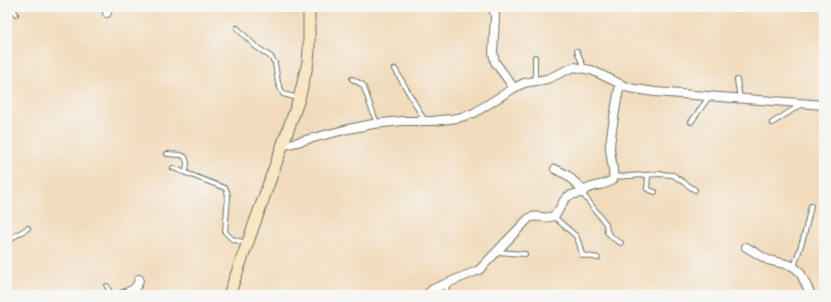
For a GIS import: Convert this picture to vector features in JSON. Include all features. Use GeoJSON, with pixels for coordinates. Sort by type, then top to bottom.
{"type":"FeatureCollection","features":[{"type":"Feature","properties":{"kind":"street"},"geometry":{"type":"LineString","coordinates":[[229,295],[299,99],[308,62],[309,7]]}},
{"type":"Feature","properties":{"kind":"street"},"geometry":{"type":"LineString","coordinates":[[493,7],[496,16],[493,53],[495,62],[514,88]]}},
{"type":"Feature","properties":{"kind":"street"},"geometry":{"type":"LineString","coordinates":[[282,146],[348,129],[377,124],[458,118],[474,113],[524,83],[547,79],[574,67],[590,70],[629,88],[655,92],[824,105]]}},
{"type":"Feature","properties":{"kind":"street"},"geometry":{"type":"LineString","coordinates":[[426,295],[430,290],[479,270],[533,216],[553,216],[557,213],[566,198],[583,192],[589,188],[607,184],[613,180],[614,177],[610,157],[610,146],[620,84]]}},
{"type":"Feature","properties":{"kind":"street"},"geometry":{"type":"LineString","coordinates":[[555,169],[567,176],[583,192]]}},
{"type":"Feature","properties":{"kind":"street"},"geometry":{"type":"LineString","coordinates":[[746,247],[768,260],[794,267],[800,272],[811,295]]}},
{"type":"Feature","properties":{"kind":"street"},"geometry":{"type":"LineString","coordinates":[[121,295],[136,287],[139,284],[140,279]]}},
{"type":"Feature","properties":{"kind":"lane"},"geometry":{"type":"LineString","coordinates":[[12,7],[16,14]]}},
{"type":"Feature","properties":{"kind":"lane"},"geometry":{"type":"LineString","coordinates":[[237,28],[255,46],[271,57],[275,63],[278,83],[283,94],[299,99]]}},
{"type":"Feature","properties":{"kind":"lane"},"geometry":{"type":"LineString","coordinates":[[577,51],[584,68]]}},
{"type":"Feature","properties":{"kind":"lane"},"geometry":{"type":"LineString","coordinates":[[535,57],[535,82]]}},
{"type":"Feature","properties":{"kind":"lane"},"geometry":{"type":"LineString","coordinates":[[396,69],[425,121]]}},
{"type":"Feature","properties":{"kind":"lane"},"geometry":{"type":"LineString","coordinates":[[352,79],[363,85],[377,124]]}},
{"type":"Feature","properties":{"kind":"lane"},"geometry":{"type":"LineString","coordinates":[[737,80],[740,99]]}},
{"type":"Feature","properties":{"kind":"lane"},"geometry":{"type":"LineString","coordinates":[[691,122],[709,97]]}},
{"type":"Feature","properties":{"kind":"lane"},"geometry":{"type":"LineString","coordinates":[[772,123],[802,104]]}},
{"type":"Feature","properties":{"kind":"lane"},"geometry":{"type":"LineString","coordinates":[[167,154],[181,155],[185,157],[187,162],[186,173]]}},
{"type":"Feature","properties":{"kind":"lane"},"geometry":{"type":"LineString","coordinates":[[173,168],[225,188],[228,196],[225,232],[232,239],[248,244]]}},
{"type":"Feature","properties":{"kind":"lane"},"geometry":{"type":"LineString","coordinates":[[648,175],[647,189],[655,192]]}},
{"type":"Feature","properties":{"kind":"lane"},"geometry":{"type":"LineString","coordinates":[[614,177],[673,175],[695,190]]}},
{"type":"Feature","properties":{"kind":"lane"},"geometry":{"type":"LineString","coordinates":[[583,192],[606,224],[607,232],[621,244]]}},
{"type":"Feature","properties":{"kind":"lane"},"geometry":{"type":"LineString","coordinates":[[794,267],[804,236],[811,206]]}},
{"type":"Feature","properties":{"kind":"lane"},"geometry":{"type":"LineString","coordinates":[[553,216],[559,223],[576,236],[582,255],[598,258]]}},
{"type":"Feature","properties":{"kind":"lane"},"geometry":{"type":"LineString","coordinates":[[7,241],[28,228]]}},
{"type":"Feature","properties":{"kind":"lane"},"geometry":{"type":"LineString","coordinates":[[496,252],[525,254]]}},
{"type":"Feature","properties":{"kind":"lane"},"geometry":{"type":"LineString","coordinates":[[446,283],[447,295]]}},
{"type":"Feature","properties":{"kind":"lane"},"geometry":{"type":"LineString","coordinates":[[107,286],[111,295]]}}]}
